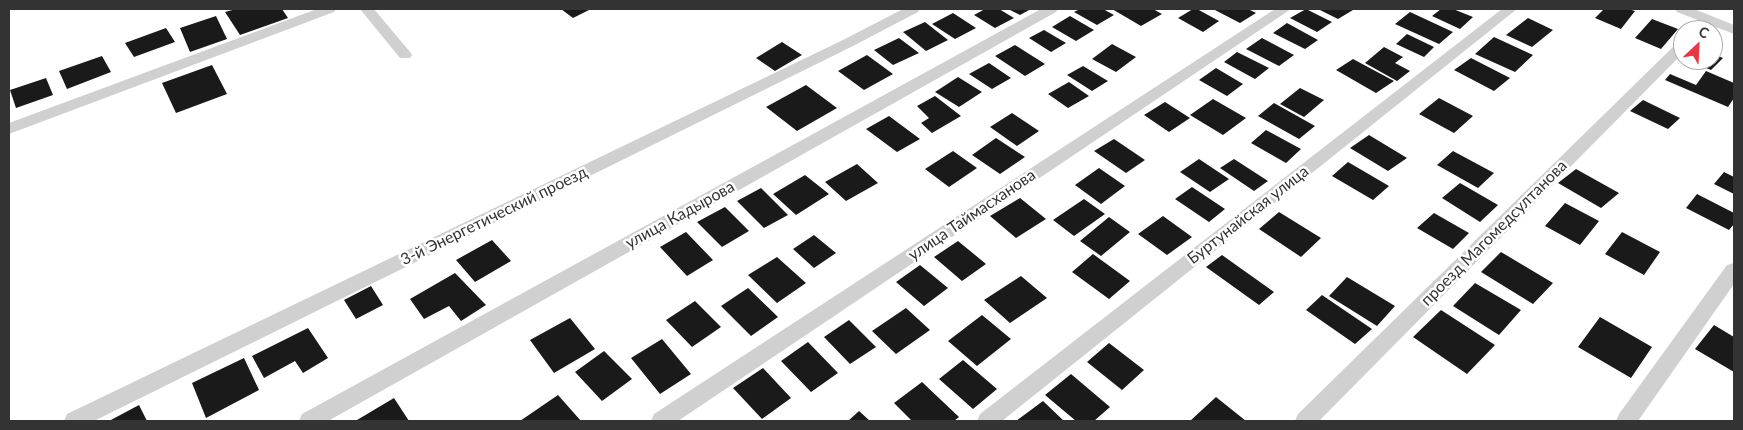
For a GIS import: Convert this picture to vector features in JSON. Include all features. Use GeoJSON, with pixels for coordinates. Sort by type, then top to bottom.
{"type":"FeatureCollection","features":[{"type":"Feature","properties":{"kind":"street"},"geometry":{"type":"LineString","coordinates":[[9,129],[329,9]]}},
{"type":"Feature","properties":{"kind":"street"},"geometry":{"type":"LineString","coordinates":[[367,9],[405,55]]}},
{"type":"Feature","properties":{"kind":"street","name":"3-й Энергетический проезд"},"geometry":{"type":"LineString","coordinates":[[74,421],[848,43],[913,9]]}},
{"type":"Feature","properties":{"kind":"street","name":"улица Кадырова"},"geometry":{"type":"LineString","coordinates":[[309,421],[1050,9]]}},
{"type":"Feature","properties":{"kind":"street","name":"улица Таймасханова"},"geometry":{"type":"LineString","coordinates":[[661,421],[1284,9]]}},
{"type":"Feature","properties":{"kind":"street","name":"Буртунайская улица"},"geometry":{"type":"LineString","coordinates":[[987,421],[1510,9]]}},
{"type":"Feature","properties":{"kind":"street"},"geometry":{"type":"LineString","coordinates":[[1682,9],[1696,20]]}},
{"type":"Feature","properties":{"kind":"street","name":"проезд Магомедсултанова"},"geometry":{"type":"LineString","coordinates":[[1305,421],[1673,55]]}},
{"type":"Feature","properties":{"kind":"street"},"geometry":{"type":"LineString","coordinates":[[1626,421],[1734,270]]}},
{"type":"Feature","properties":{"kind":"building"},"geometry":{"type":"Polygon","coordinates":[[[236,9],[282,9],[288,18],[240,35],[225,12],[236,9]]]}},
{"type":"Feature","properties":{"kind":"building"},"geometry":{"type":"Polygon","coordinates":[[[561,9],[591,9],[573,18],[561,9]]]}},
{"type":"Feature","properties":{"kind":"building"},"geometry":{"type":"Polygon","coordinates":[[[985,9],[999,9],[1014,18],[995,28],[974,15],[985,9]]]}},
{"type":"Feature","properties":{"kind":"building"},"geometry":{"type":"Polygon","coordinates":[[[1008,9],[1031,9],[1020,15],[1008,9]]]}},
{"type":"Feature","properties":{"kind":"building"},"geometry":{"type":"Polygon","coordinates":[[[1080,9],[1103,9],[1114,15],[1097,25],[1074,12],[1080,9]]]}},
{"type":"Feature","properties":{"kind":"building"},"geometry":{"type":"Polygon","coordinates":[[[1112,9],[1153,9],[1162,14],[1141,26],[1112,9]]]}},
{"type":"Feature","properties":{"kind":"building"},"geometry":{"type":"Polygon","coordinates":[[[1193,9],[1197,9],[1219,21],[1203,32],[1178,18],[1193,9]]]}},
{"type":"Feature","properties":{"kind":"building"},"geometry":{"type":"Polygon","coordinates":[[[1213,9],[1248,9],[1256,13],[1240,23],[1213,9]]]}},
{"type":"Feature","properties":{"kind":"building"},"geometry":{"type":"Polygon","coordinates":[[[1306,9],[1332,22],[1317,32],[1290,18],[1306,9]]]}},
{"type":"Feature","properties":{"kind":"building"},"geometry":{"type":"Polygon","coordinates":[[[1318,9],[1351,9],[1353,10],[1338,19],[1318,9]]]}},
{"type":"Feature","properties":{"kind":"building"},"geometry":{"type":"Polygon","coordinates":[[[1441,9],[1453,9],[1473,17],[1460,29],[1432,16],[1441,9]]]}},
{"type":"Feature","properties":{"kind":"building"},"geometry":{"type":"Polygon","coordinates":[[[1604,9],[1628,9],[1635,11],[1621,29],[1595,18],[1604,9]]]}},
{"type":"Feature","properties":{"kind":"building"},"geometry":{"type":"Polygon","coordinates":[[[1410,12],[1453,32],[1439,44],[1395,24],[1410,12]]]}},
{"type":"Feature","properties":{"kind":"building"},"geometry":{"type":"Polygon","coordinates":[[[953,13],[976,28],[955,39],[932,24],[953,13]]]}},
{"type":"Feature","properties":{"kind":"building"},"geometry":{"type":"Polygon","coordinates":[[[216,16],[227,39],[190,52],[180,28],[216,16]]]}},
{"type":"Feature","properties":{"kind":"building"},"geometry":{"type":"Polygon","coordinates":[[[1070,16],[1094,30],[1076,41],[1052,27],[1070,16]]]}},
{"type":"Feature","properties":{"kind":"building"},"geometry":{"type":"Polygon","coordinates":[[[1528,18],[1553,30],[1532,47],[1506,35],[1528,18]]]}},
{"type":"Feature","properties":{"kind":"building"},"geometry":{"type":"Polygon","coordinates":[[[1652,19],[1673,27],[1673,35],[1661,49],[1635,38],[1652,19]]]}},
{"type":"Feature","properties":{"kind":"building"},"geometry":{"type":"Polygon","coordinates":[[[925,22],[948,40],[926,51],[903,32],[925,22]]]}},
{"type":"Feature","properties":{"kind":"building"},"geometry":{"type":"Polygon","coordinates":[[[1287,23],[1318,40],[1305,49],[1273,33],[1287,23]]]}},
{"type":"Feature","properties":{"kind":"building"},"geometry":{"type":"Polygon","coordinates":[[[166,28],[175,42],[134,57],[125,43],[166,28]]]}},
{"type":"Feature","properties":{"kind":"building"},"geometry":{"type":"Polygon","coordinates":[[[1044,30],[1066,43],[1051,52],[1029,38],[1044,30]]]}},
{"type":"Feature","properties":{"kind":"building"},"geometry":{"type":"Polygon","coordinates":[[[1407,34],[1434,47],[1424,57],[1396,44],[1407,34]]]}},
{"type":"Feature","properties":{"kind":"building"},"geometry":{"type":"Polygon","coordinates":[[[1494,37],[1533,55],[1515,72],[1475,54],[1494,37]]]}},
{"type":"Feature","properties":{"kind":"building"},"geometry":{"type":"Polygon","coordinates":[[[899,38],[919,53],[893,65],[874,50],[899,38]]]}},
{"type":"Feature","properties":{"kind":"building"},"geometry":{"type":"Polygon","coordinates":[[[1262,38],[1294,55],[1279,66],[1246,49],[1262,38]]]}},
{"type":"Feature","properties":{"kind":"building"},"geometry":{"type":"Polygon","coordinates":[[[782,42],[802,55],[775,71],[756,58],[782,42]]]}},
{"type":"Feature","properties":{"kind":"building"},"geometry":{"type":"Polygon","coordinates":[[[1112,44],[1136,57],[1116,72],[1092,59],[1112,44]]]}},
{"type":"Feature","properties":{"kind":"building"},"geometry":{"type":"Polygon","coordinates":[[[1015,45],[1045,64],[1025,76],[995,56],[1015,45]]]}},
{"type":"Feature","properties":{"kind":"building"},"geometry":{"type":"Polygon","coordinates":[[[1384,47],[1403,57],[1395,63],[1410,71],[1397,81],[1365,63],[1384,47]]]}},
{"type":"Feature","properties":{"kind":"building"},"geometry":{"type":"Polygon","coordinates":[[[1237,52],[1269,68],[1255,79],[1224,62],[1237,52]]]}},
{"type":"Feature","properties":{"kind":"building"},"geometry":{"type":"Polygon","coordinates":[[[867,55],[893,74],[864,90],[838,71],[867,55]]]}},
{"type":"Feature","properties":{"kind":"building"},"geometry":{"type":"Polygon","coordinates":[[[102,56],[111,72],[67,89],[59,71],[102,56]]]}},
{"type":"Feature","properties":{"kind":"building"},"geometry":{"type":"Polygon","coordinates":[[[1471,58],[1510,78],[1494,91],[1454,70],[1471,58]]]}},
{"type":"Feature","properties":{"kind":"building"},"geometry":{"type":"Polygon","coordinates":[[[1353,59],[1394,81],[1376,93],[1336,70],[1353,59]]]}},
{"type":"Feature","properties":{"kind":"building"},"geometry":{"type":"Polygon","coordinates":[[[989,63],[1011,78],[992,89],[969,74],[989,63]]]}},
{"type":"Feature","properties":{"kind":"building"},"geometry":{"type":"Polygon","coordinates":[[[212,65],[227,94],[176,113],[162,83],[212,65]]]}},
{"type":"Feature","properties":{"kind":"building"},"geometry":{"type":"Polygon","coordinates":[[[1083,66],[1108,81],[1092,91],[1067,75],[1083,66]]]}},
{"type":"Feature","properties":{"kind":"building"},"geometry":{"type":"Polygon","coordinates":[[[1216,68],[1243,84],[1227,96],[1199,80],[1216,68]]]}},
{"type":"Feature","properties":{"kind":"building"},"geometry":{"type":"Polygon","coordinates":[[[1706,71],[1734,83],[1734,98],[1728,107],[1665,80],[1670,74],[1696,85],[1706,71]]]}},
{"type":"Feature","properties":{"kind":"building"},"geometry":{"type":"Polygon","coordinates":[[[958,77],[982,92],[959,107],[935,92],[958,77]]]}},
{"type":"Feature","properties":{"kind":"building"},"geometry":{"type":"Polygon","coordinates":[[[46,78],[53,95],[16,108],[10,90],[46,78]]]}},
{"type":"Feature","properties":{"kind":"building"},"geometry":{"type":"Polygon","coordinates":[[[1069,82],[1089,96],[1068,108],[1048,94],[1069,82]]]}},
{"type":"Feature","properties":{"kind":"building"},"geometry":{"type":"Polygon","coordinates":[[[806,85],[837,108],[797,131],[766,107],[806,85]]]}},
{"type":"Feature","properties":{"kind":"building"},"geometry":{"type":"Polygon","coordinates":[[[1300,88],[1324,100],[1304,117],[1280,104],[1300,88]]]}},
{"type":"Feature","properties":{"kind":"building"},"geometry":{"type":"Polygon","coordinates":[[[935,96],[961,116],[932,133],[921,123],[929,118],[917,106],[935,96]]]}},
{"type":"Feature","properties":{"kind":"building"},"geometry":{"type":"Polygon","coordinates":[[[1439,98],[1473,116],[1454,133],[1419,114],[1439,98]]]}},
{"type":"Feature","properties":{"kind":"building"},"geometry":{"type":"Polygon","coordinates":[[[1213,99],[1246,118],[1223,135],[1190,115],[1213,99]]]}},
{"type":"Feature","properties":{"kind":"building"},"geometry":{"type":"Polygon","coordinates":[[[1643,100],[1680,118],[1668,129],[1630,111],[1643,100]]]}},
{"type":"Feature","properties":{"kind":"building"},"geometry":{"type":"Polygon","coordinates":[[[1165,102],[1190,118],[1169,132],[1144,115],[1165,102]]]}},
{"type":"Feature","properties":{"kind":"building"},"geometry":{"type":"Polygon","coordinates":[[[1274,103],[1315,126],[1299,139],[1258,116],[1274,103]]]}},
{"type":"Feature","properties":{"kind":"building"},"geometry":{"type":"Polygon","coordinates":[[[1012,113],[1039,131],[1017,146],[990,127],[1012,113]]]}},
{"type":"Feature","properties":{"kind":"building"},"geometry":{"type":"Polygon","coordinates":[[[889,116],[920,139],[897,152],[866,129],[889,116]]]}},
{"type":"Feature","properties":{"kind":"building"},"geometry":{"type":"Polygon","coordinates":[[[1266,130],[1301,149],[1286,163],[1251,143],[1266,130]]]}},
{"type":"Feature","properties":{"kind":"building"},"geometry":{"type":"Polygon","coordinates":[[[1369,135],[1407,158],[1388,171],[1350,148],[1369,135]]]}},
{"type":"Feature","properties":{"kind":"building"},"geometry":{"type":"Polygon","coordinates":[[[996,138],[1025,157],[1000,174],[972,155],[996,138]]]}},
{"type":"Feature","properties":{"kind":"building"},"geometry":{"type":"Polygon","coordinates":[[[1114,139],[1145,160],[1126,173],[1094,151],[1114,139]]]}},
{"type":"Feature","properties":{"kind":"building"},"geometry":{"type":"Polygon","coordinates":[[[953,151],[977,168],[949,187],[925,169],[953,151]]]}},
{"type":"Feature","properties":{"kind":"building"},"geometry":{"type":"Polygon","coordinates":[[[1453,151],[1494,173],[1478,188],[1437,165],[1453,151]]]}},
{"type":"Feature","properties":{"kind":"building"},"geometry":{"type":"Polygon","coordinates":[[[1199,159],[1229,179],[1210,192],[1180,172],[1199,159]]]}},
{"type":"Feature","properties":{"kind":"building"},"geometry":{"type":"Polygon","coordinates":[[[1234,159],[1268,181],[1254,191],[1220,168],[1234,159]]]}},
{"type":"Feature","properties":{"kind":"building"},"geometry":{"type":"Polygon","coordinates":[[[1348,162],[1389,186],[1373,200],[1332,176],[1348,162]]]}},
{"type":"Feature","properties":{"kind":"building"},"geometry":{"type":"Polygon","coordinates":[[[857,164],[878,183],[846,201],[825,182],[857,164]]]}},
{"type":"Feature","properties":{"kind":"building"},"geometry":{"type":"Polygon","coordinates":[[[1099,168],[1125,186],[1101,204],[1075,185],[1099,168]]]}},
{"type":"Feature","properties":{"kind":"building"},"geometry":{"type":"Polygon","coordinates":[[[1576,169],[1619,193],[1601,208],[1558,183],[1576,169]]]}},
{"type":"Feature","properties":{"kind":"building"},"geometry":{"type":"Polygon","coordinates":[[[1724,172],[1734,177],[1734,194],[1714,184],[1724,172]]]}},
{"type":"Feature","properties":{"kind":"building"},"geometry":{"type":"Polygon","coordinates":[[[805,175],[829,194],[796,215],[773,194],[805,175]]]}},
{"type":"Feature","properties":{"kind":"building"},"geometry":{"type":"Polygon","coordinates":[[[1460,183],[1498,205],[1480,222],[1442,198],[1460,183]]]}},
{"type":"Feature","properties":{"kind":"building"},"geometry":{"type":"Polygon","coordinates":[[[1192,187],[1225,209],[1209,222],[1175,199],[1192,187]]]}},
{"type":"Feature","properties":{"kind":"building"},"geometry":{"type":"Polygon","coordinates":[[[761,188],[788,215],[764,228],[737,201],[761,188]]]}},
{"type":"Feature","properties":{"kind":"building"},"geometry":{"type":"Polygon","coordinates":[[[1697,194],[1734,213],[1734,224],[1729,230],[1686,208],[1697,194]]]}},
{"type":"Feature","properties":{"kind":"building"},"geometry":{"type":"Polygon","coordinates":[[[1020,198],[1046,219],[1016,238],[990,216],[1020,198]]]}},
{"type":"Feature","properties":{"kind":"building"},"geometry":{"type":"Polygon","coordinates":[[[1084,199],[1105,214],[1074,236],[1053,220],[1084,199]]]}},
{"type":"Feature","properties":{"kind":"building"},"geometry":{"type":"Polygon","coordinates":[[[1565,203],[1599,221],[1580,245],[1545,226],[1565,203]]]}},
{"type":"Feature","properties":{"kind":"building"},"geometry":{"type":"Polygon","coordinates":[[[725,207],[749,231],[722,247],[697,222],[725,207]]]}},
{"type":"Feature","properties":{"kind":"building"},"geometry":{"type":"Polygon","coordinates":[[[1279,212],[1321,238],[1301,257],[1259,229],[1279,212]]]}},
{"type":"Feature","properties":{"kind":"building"},"geometry":{"type":"Polygon","coordinates":[[[1434,213],[1469,233],[1453,249],[1417,228],[1434,213]]]}},
{"type":"Feature","properties":{"kind":"building"},"geometry":{"type":"Polygon","coordinates":[[[1163,216],[1192,237],[1167,255],[1138,234],[1163,216]]]}},
{"type":"Feature","properties":{"kind":"building"},"geometry":{"type":"Polygon","coordinates":[[[1109,217],[1130,232],[1101,256],[1080,241],[1109,217]]]}},
{"type":"Feature","properties":{"kind":"building"},"geometry":{"type":"Polygon","coordinates":[[[686,232],[713,260],[687,276],[660,247],[686,232]]]}},
{"type":"Feature","properties":{"kind":"building"},"geometry":{"type":"Polygon","coordinates":[[[1622,232],[1660,252],[1644,275],[1605,254],[1622,232]]]}},
{"type":"Feature","properties":{"kind":"building"},"geometry":{"type":"Polygon","coordinates":[[[814,235],[836,253],[814,268],[793,249],[814,235]]]}},
{"type":"Feature","properties":{"kind":"building"},"geometry":{"type":"Polygon","coordinates":[[[492,240],[511,261],[475,282],[456,260],[492,240]]]}},
{"type":"Feature","properties":{"kind":"building"},"geometry":{"type":"Polygon","coordinates":[[[958,241],[986,264],[962,281],[934,257],[958,241]]]}},
{"type":"Feature","properties":{"kind":"building"},"geometry":{"type":"Polygon","coordinates":[[[1501,252],[1553,283],[1533,304],[1481,272],[1501,252]]]}},
{"type":"Feature","properties":{"kind":"building"},"geometry":{"type":"Polygon","coordinates":[[[1093,254],[1130,281],[1109,299],[1072,272],[1093,254]]]}},
{"type":"Feature","properties":{"kind":"building"},"geometry":{"type":"Polygon","coordinates":[[[1222,255],[1274,292],[1259,305],[1206,267],[1222,255]]]}},
{"type":"Feature","properties":{"kind":"building"},"geometry":{"type":"Polygon","coordinates":[[[777,257],[806,283],[777,303],[748,275],[777,257]]]}},
{"type":"Feature","properties":{"kind":"building"},"geometry":{"type":"Polygon","coordinates":[[[920,265],[948,288],[924,306],[896,282],[920,265]]]}},
{"type":"Feature","properties":{"kind":"building"},"geometry":{"type":"Polygon","coordinates":[[[455,273],[486,305],[461,321],[449,306],[424,319],[410,299],[455,273]]]}},
{"type":"Feature","properties":{"kind":"building"},"geometry":{"type":"Polygon","coordinates":[[[1021,276],[1047,298],[1010,323],[984,300],[1021,276]]]}},
{"type":"Feature","properties":{"kind":"building"},"geometry":{"type":"Polygon","coordinates":[[[1347,277],[1395,306],[1377,326],[1329,296],[1347,277]]]}},
{"type":"Feature","properties":{"kind":"building"},"geometry":{"type":"Polygon","coordinates":[[[1475,283],[1521,310],[1499,335],[1453,306],[1475,283]]]}},
{"type":"Feature","properties":{"kind":"building"},"geometry":{"type":"Polygon","coordinates":[[[371,286],[383,305],[356,319],[344,300],[371,286]]]}},
{"type":"Feature","properties":{"kind":"building"},"geometry":{"type":"Polygon","coordinates":[[[748,288],[778,317],[751,336],[721,306],[748,288]]]}},
{"type":"Feature","properties":{"kind":"building"},"geometry":{"type":"Polygon","coordinates":[[[1322,295],[1372,329],[1355,344],[1306,310],[1322,295]]]}},
{"type":"Feature","properties":{"kind":"building"},"geometry":{"type":"Polygon","coordinates":[[[695,301],[721,327],[692,347],[666,320],[695,301]]]}},
{"type":"Feature","properties":{"kind":"building"},"geometry":{"type":"Polygon","coordinates":[[[906,308],[930,330],[896,354],[872,331],[906,308]]]}},
{"type":"Feature","properties":{"kind":"building"},"geometry":{"type":"Polygon","coordinates":[[[1441,310],[1495,345],[1467,374],[1413,337],[1441,310]]]}},
{"type":"Feature","properties":{"kind":"building"},"geometry":{"type":"Polygon","coordinates":[[[982,315],[1011,339],[977,366],[948,341],[982,315]]]}},
{"type":"Feature","properties":{"kind":"building"},"geometry":{"type":"Polygon","coordinates":[[[1600,317],[1652,347],[1631,378],[1578,347],[1600,317]]]}},
{"type":"Feature","properties":{"kind":"building"},"geometry":{"type":"Polygon","coordinates":[[[570,318],[595,349],[554,373],[530,340],[570,318]]]}},
{"type":"Feature","properties":{"kind":"building"},"geometry":{"type":"Polygon","coordinates":[[[849,320],[876,347],[850,364],[824,337],[849,320]]]}},
{"type":"Feature","properties":{"kind":"building"},"geometry":{"type":"Polygon","coordinates":[[[1714,325],[1734,337],[1734,372],[1695,349],[1714,325]]]}},
{"type":"Feature","properties":{"kind":"building"},"geometry":{"type":"Polygon","coordinates":[[[308,328],[328,358],[303,373],[295,361],[264,378],[252,356],[308,328]]]}},
{"type":"Feature","properties":{"kind":"building"},"geometry":{"type":"Polygon","coordinates":[[[662,339],[691,374],[660,394],[631,358],[662,339]]]}},
{"type":"Feature","properties":{"kind":"building"},"geometry":{"type":"Polygon","coordinates":[[[808,342],[838,373],[811,392],[781,361],[808,342]]]}},
{"type":"Feature","properties":{"kind":"building"},"geometry":{"type":"Polygon","coordinates":[[[1109,343],[1144,370],[1122,390],[1087,362],[1109,343]]]}},
{"type":"Feature","properties":{"kind":"building"},"geometry":{"type":"Polygon","coordinates":[[[604,351],[632,379],[602,401],[575,372],[604,351]]]}},
{"type":"Feature","properties":{"kind":"building"},"geometry":{"type":"Polygon","coordinates":[[[244,358],[259,390],[206,418],[192,383],[244,358]]]}},
{"type":"Feature","properties":{"kind":"building"},"geometry":{"type":"Polygon","coordinates":[[[963,360],[997,389],[973,409],[939,379],[963,360]]]}},
{"type":"Feature","properties":{"kind":"building"},"geometry":{"type":"Polygon","coordinates":[[[763,368],[791,398],[762,419],[733,388],[763,368]]]}},
{"type":"Feature","properties":{"kind":"building"},"geometry":{"type":"Polygon","coordinates":[[[1071,374],[1110,407],[1094,421],[1076,421],[1045,395],[1071,374]]]}},
{"type":"Feature","properties":{"kind":"building"},"geometry":{"type":"Polygon","coordinates":[[[922,382],[959,417],[954,421],[912,421],[894,403],[922,382]]]}},
{"type":"Feature","properties":{"kind":"building"},"geometry":{"type":"Polygon","coordinates":[[[558,395],[581,421],[520,421],[558,395]]]}},
{"type":"Feature","properties":{"kind":"building"},"geometry":{"type":"Polygon","coordinates":[[[1216,397],[1246,421],[1190,421],[1216,397]]]}},
{"type":"Feature","properties":{"kind":"building"},"geometry":{"type":"Polygon","coordinates":[[[394,398],[409,421],[357,420],[394,398]]]}},
{"type":"Feature","properties":{"kind":"building"},"geometry":{"type":"Polygon","coordinates":[[[1043,401],[1064,421],[1016,421],[1043,401]]]}},
{"type":"Feature","properties":{"kind":"building"},"geometry":{"type":"Polygon","coordinates":[[[139,405],[147,421],[109,421],[139,405]]]}},
{"type":"Feature","properties":{"kind":"building"},"geometry":{"type":"Polygon","coordinates":[[[859,411],[870,421],[848,421],[859,411]]]}}]}
